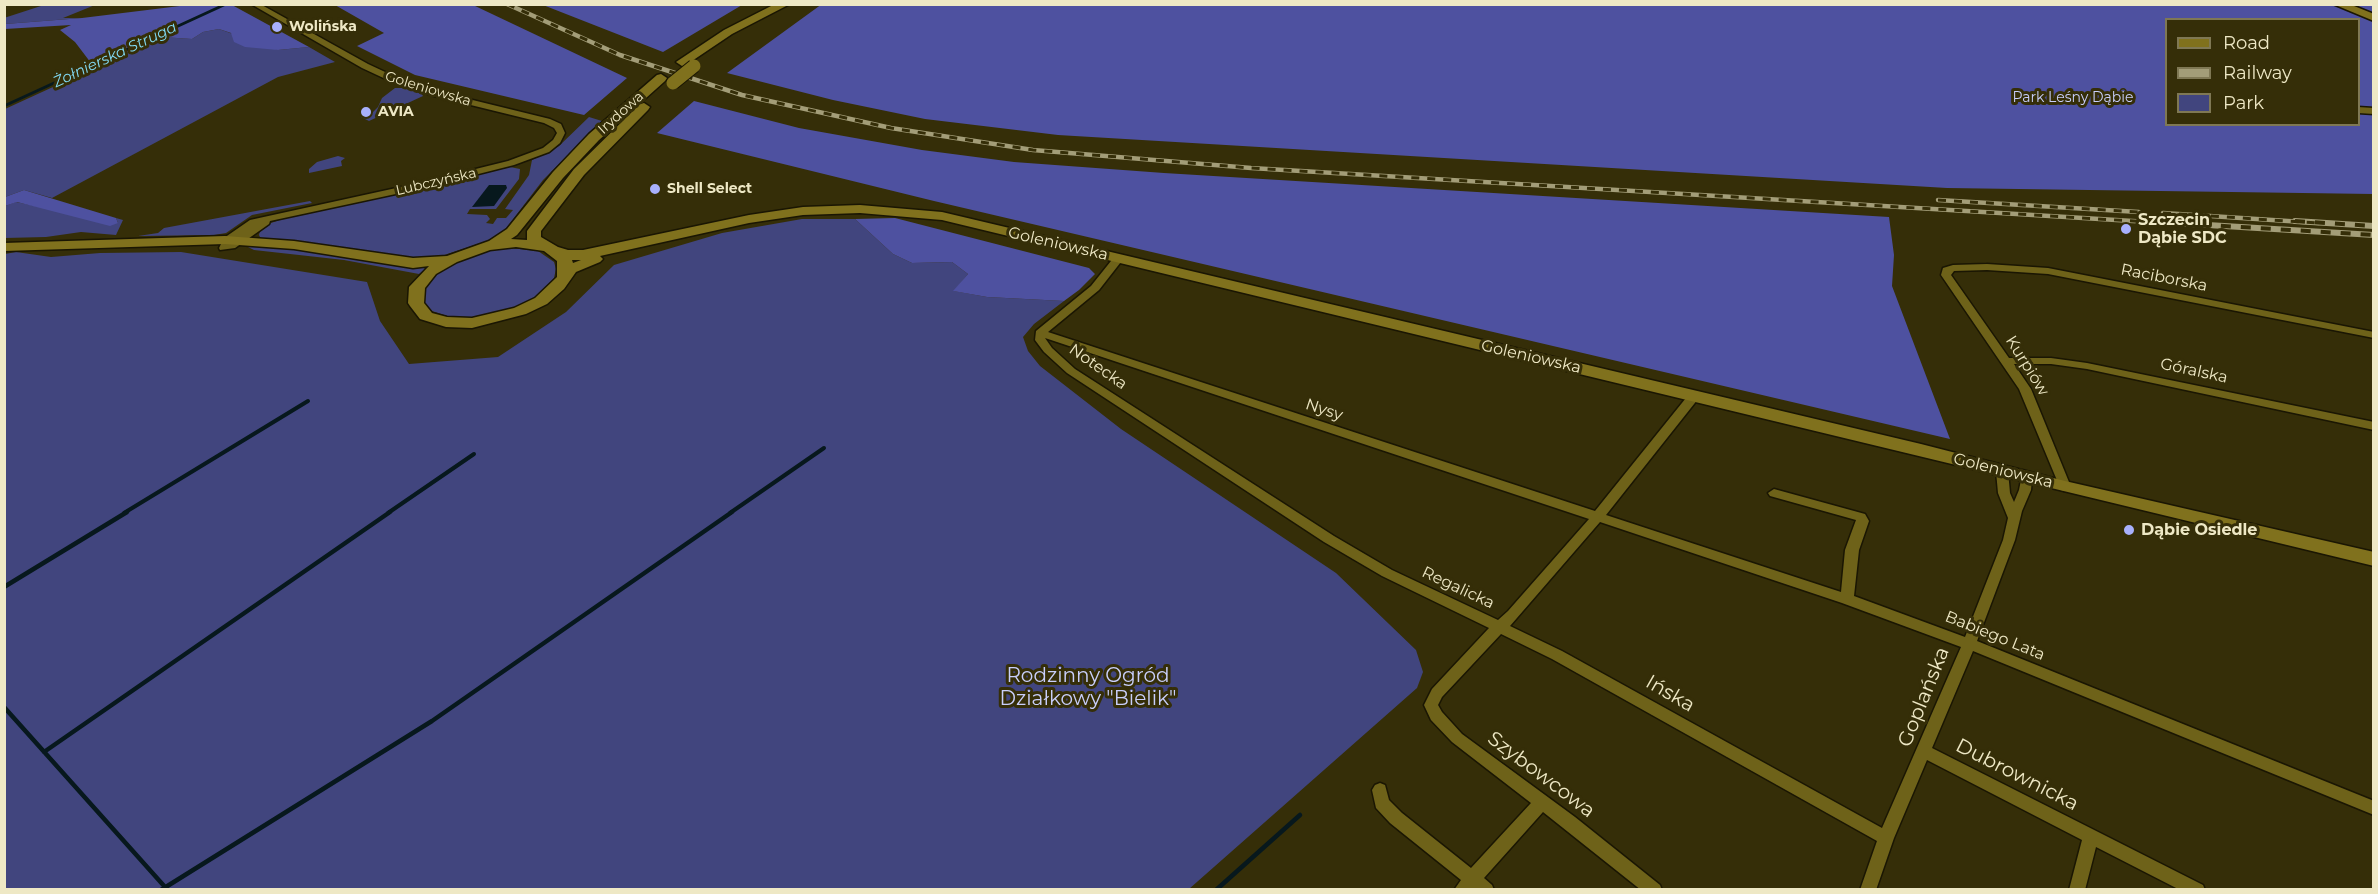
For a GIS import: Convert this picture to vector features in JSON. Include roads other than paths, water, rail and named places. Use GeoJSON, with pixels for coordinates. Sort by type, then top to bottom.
{"type":"FeatureCollection","features":[{"type":"Feature","properties":{"kind":"street","name":"Goleniowska"},"geometry":{"type":"LineString","coordinates":[[254,4],[359,63],[402,83],[547,121]]}},
{"type":"Feature","properties":{"kind":"street","name":"Irydowa"},"geometry":{"type":"LineString","coordinates":[[480,248],[508,236],[583,148],[667,80],[728,32],[785,4]]}},
{"type":"Feature","properties":{"kind":"street","name":"Irydowa"},"geometry":{"type":"LineString","coordinates":[[688,64],[726,44],[790,4]]}},
{"type":"Feature","properties":{"kind":"street"},"geometry":{"type":"LineString","coordinates":[[2338,4],[2373,18]]}},
{"type":"Feature","properties":{"kind":"street","name":"Irydowa"},"geometry":{"type":"LineString","coordinates":[[550,249],[534,239],[534,231],[561,194],[667,80]]}},
{"type":"Feature","properties":{"kind":"street","name":"Lubczyńska"},"geometry":{"type":"LineString","coordinates":[[231,243],[253,222],[413,188],[527,158],[549,148],[560,136],[558,126],[547,121]]}},
{"type":"Feature","properties":{"kind":"street","name":"Goleniowska"},"geometry":{"type":"LineString","coordinates":[[480,248],[516,243],[550,249],[567,255],[583,255],[786,213],[844,209],[895,210],[950,218],[1695,396],[2026,478],[2193,515],[2373,559]]}},
{"type":"Feature","properties":{"kind":"street","name":"Lubczyńska"},"geometry":{"type":"LineString","coordinates":[[231,243],[281,215]]}},
{"type":"Feature","properties":{"kind":"street","name":"Goleniowska"},"geometry":{"type":"LineString","coordinates":[[416,291],[416,303],[426,316],[447,322],[482,322],[507,316],[531,306],[549,295],[571,269],[585,262],[683,234]]}},
{"type":"Feature","properties":{"kind":"street"},"geometry":{"type":"LineString","coordinates":[[4,247],[166,242],[294,245],[423,264],[480,248]]}},
{"type":"Feature","properties":{"kind":"street"},"geometry":{"type":"LineString","coordinates":[[231,243],[401,274],[415,279],[416,291]]}},
{"type":"Feature","properties":{"kind":"street"},"geometry":{"type":"LineString","coordinates":[[550,249],[565,261],[565,277]]}},
{"type":"Feature","properties":{"kind":"street"},"geometry":{"type":"LineString","coordinates":[[416,291],[423,279],[431,272],[458,256]]}},
{"type":"Feature","properties":{"kind":"street"},"geometry":{"type":"LineString","coordinates":[[1040,333],[1095,288],[1119,258]]}},
{"type":"Feature","properties":{"kind":"street","name":"Raciborska"},"geometry":{"type":"LineString","coordinates":[[1947,270],[1987,267],[2048,271],[2373,335]]}},
{"type":"Feature","properties":{"kind":"street","name":"Kurpiów"},"geometry":{"type":"LineString","coordinates":[[1947,270],[1946,275],[2007,361],[2029,398],[2066,487]]}},
{"type":"Feature","properties":{"kind":"street","name":"Notecka"},"geometry":{"type":"LineString","coordinates":[[1040,333],[1040,340],[1048,350],[1071,371],[1238,478]]}},
{"type":"Feature","properties":{"kind":"street","name":"Nysy"},"geometry":{"type":"LineString","coordinates":[[1040,333],[1597,518]]}},
{"type":"Feature","properties":{"kind":"street","name":"Góralska"},"geometry":{"type":"LineString","coordinates":[[2007,361],[2051,361],[2086,366],[2373,426]]}},
{"type":"Feature","properties":{"kind":"street","name":"Regalicka"},"geometry":{"type":"LineString","coordinates":[[1238,478],[1329,539],[1387,573],[1501,626],[1597,518],[1695,396]]}},
{"type":"Feature","properties":{"kind":"street"},"geometry":{"type":"LineString","coordinates":[[2002,471],[2004,494],[2014,518]]}},
{"type":"Feature","properties":{"kind":"street","name":"Goplańska"},"geometry":{"type":"LineString","coordinates":[[1868,890],[1886,838],[1925,752],[2009,540],[2014,518],[2025,490],[2026,478]]}},
{"type":"Feature","properties":{"kind":"street"},"geometry":{"type":"LineString","coordinates":[[1774,494],[1861,517],[1863,521],[1852,550],[1847,599]]}},
{"type":"Feature","properties":{"kind":"street","name":"Babiego Lata"},"geometry":{"type":"LineString","coordinates":[[1597,518],[1847,599],[1969,644],[2373,808]]}},
{"type":"Feature","properties":{"kind":"street","name":"Szybowcowa"},"geometry":{"type":"LineString","coordinates":[[1501,626],[1488,637],[1448,684],[1437,693],[1431,705],[1437,716],[1457,738],[1654,890]]}},
{"type":"Feature","properties":{"kind":"street","name":"Ińska"},"geometry":{"type":"LineString","coordinates":[[1501,626],[1616,686],[1886,838]]}},
{"type":"Feature","properties":{"kind":"street","name":"Dubrownicka"},"geometry":{"type":"LineString","coordinates":[[1925,752],[2198,890]]}},
{"type":"Feature","properties":{"kind":"street"},"geometry":{"type":"LineString","coordinates":[[1380,790],[1382,803],[1391,813],[1467,884],[1486,890]]}},
{"type":"Feature","properties":{"kind":"street"},"geometry":{"type":"LineString","coordinates":[[1467,884],[1542,802]]}},
{"type":"Feature","properties":{"kind":"street"},"geometry":{"type":"LineString","coordinates":[[2077,890],[2091,836]]}},
{"type":"Feature","properties":{"kind":"waterway","name":"Żołnierska Struga"},"geometry":{"type":"LineString","coordinates":[[4,106],[226,4]]}},
{"type":"Feature","properties":{"kind":"waterway"},"geometry":{"type":"LineString","coordinates":[[124,513],[308,401]]}},
{"type":"Feature","properties":{"kind":"waterway"},"geometry":{"type":"LineString","coordinates":[[730,513],[824,448]]}},
{"type":"Feature","properties":{"kind":"waterway"},"geometry":{"type":"LineString","coordinates":[[388,513],[474,454]]}},
{"type":"Feature","properties":{"kind":"waterway"},"geometry":{"type":"LineString","coordinates":[[4,587],[127,512]]}},
{"type":"Feature","properties":{"kind":"waterway"},"geometry":{"type":"LineString","coordinates":[[44,752],[390,512]]}},
{"type":"Feature","properties":{"kind":"waterway"},"geometry":{"type":"LineString","coordinates":[[161,890],[432,721],[732,512]]}},
{"type":"Feature","properties":{"kind":"waterway"},"geometry":{"type":"LineString","coordinates":[[4,707],[44,752]]}},
{"type":"Feature","properties":{"kind":"waterway"},"geometry":{"type":"LineString","coordinates":[[44,752],[165,887]]}},
{"type":"Feature","properties":{"kind":"waterway"},"geometry":{"type":"LineString","coordinates":[[1216,890],[1300,815]]}},
{"type":"Feature","properties":{"kind":"railway"},"geometry":{"type":"LineString","coordinates":[[507,4],[620,55],[742,95],[891,128],[1033,150],[1251,168],[2166,223]]}},
{"type":"Feature","properties":{"kind":"railway"},"geometry":{"type":"LineString","coordinates":[[1938,200],[2139,212]]}},
{"type":"Feature","properties":{"kind":"railway"},"geometry":{"type":"LineString","coordinates":[[2163,213],[2319,223]]}},
{"type":"Feature","properties":{"kind":"railway"},"geometry":{"type":"LineString","coordinates":[[2141,221],[2374,235]]}},
{"type":"Feature","properties":{"kind":"railway"},"geometry":{"type":"LineString","coordinates":[[2295,221],[2374,226]]}},
{"type":"Feature","properties":{"kind":"place","name":"Wolińska"},"geometry":{"type":"Point","coordinates":[277,27]}},
{"type":"Feature","properties":{"kind":"place","name":"AVIA"},"geometry":{"type":"Point","coordinates":[366,112]}},
{"type":"Feature","properties":{"kind":"place","name":"Shell Select"},"geometry":{"type":"Point","coordinates":[655,189]}},
{"type":"Feature","properties":{"kind":"place","name":"Szczecin Dąbie SDC"},"geometry":{"type":"Point","coordinates":[2126,229]}},
{"type":"Feature","properties":{"kind":"place","name":"Dąbie Osiedle"},"geometry":{"type":"Point","coordinates":[2129,530]}},
{"type":"Feature","properties":{"kind":"park label","name":"Park Leśny Dąbie"},"geometry":{"type":"Point","coordinates":[2073,98]}},
{"type":"Feature","properties":{"kind":"park label","name":"Rodzinny Ogród Działkowy \"Bielik\""},"geometry":{"type":"Point","coordinates":[1088,688]}}]}
